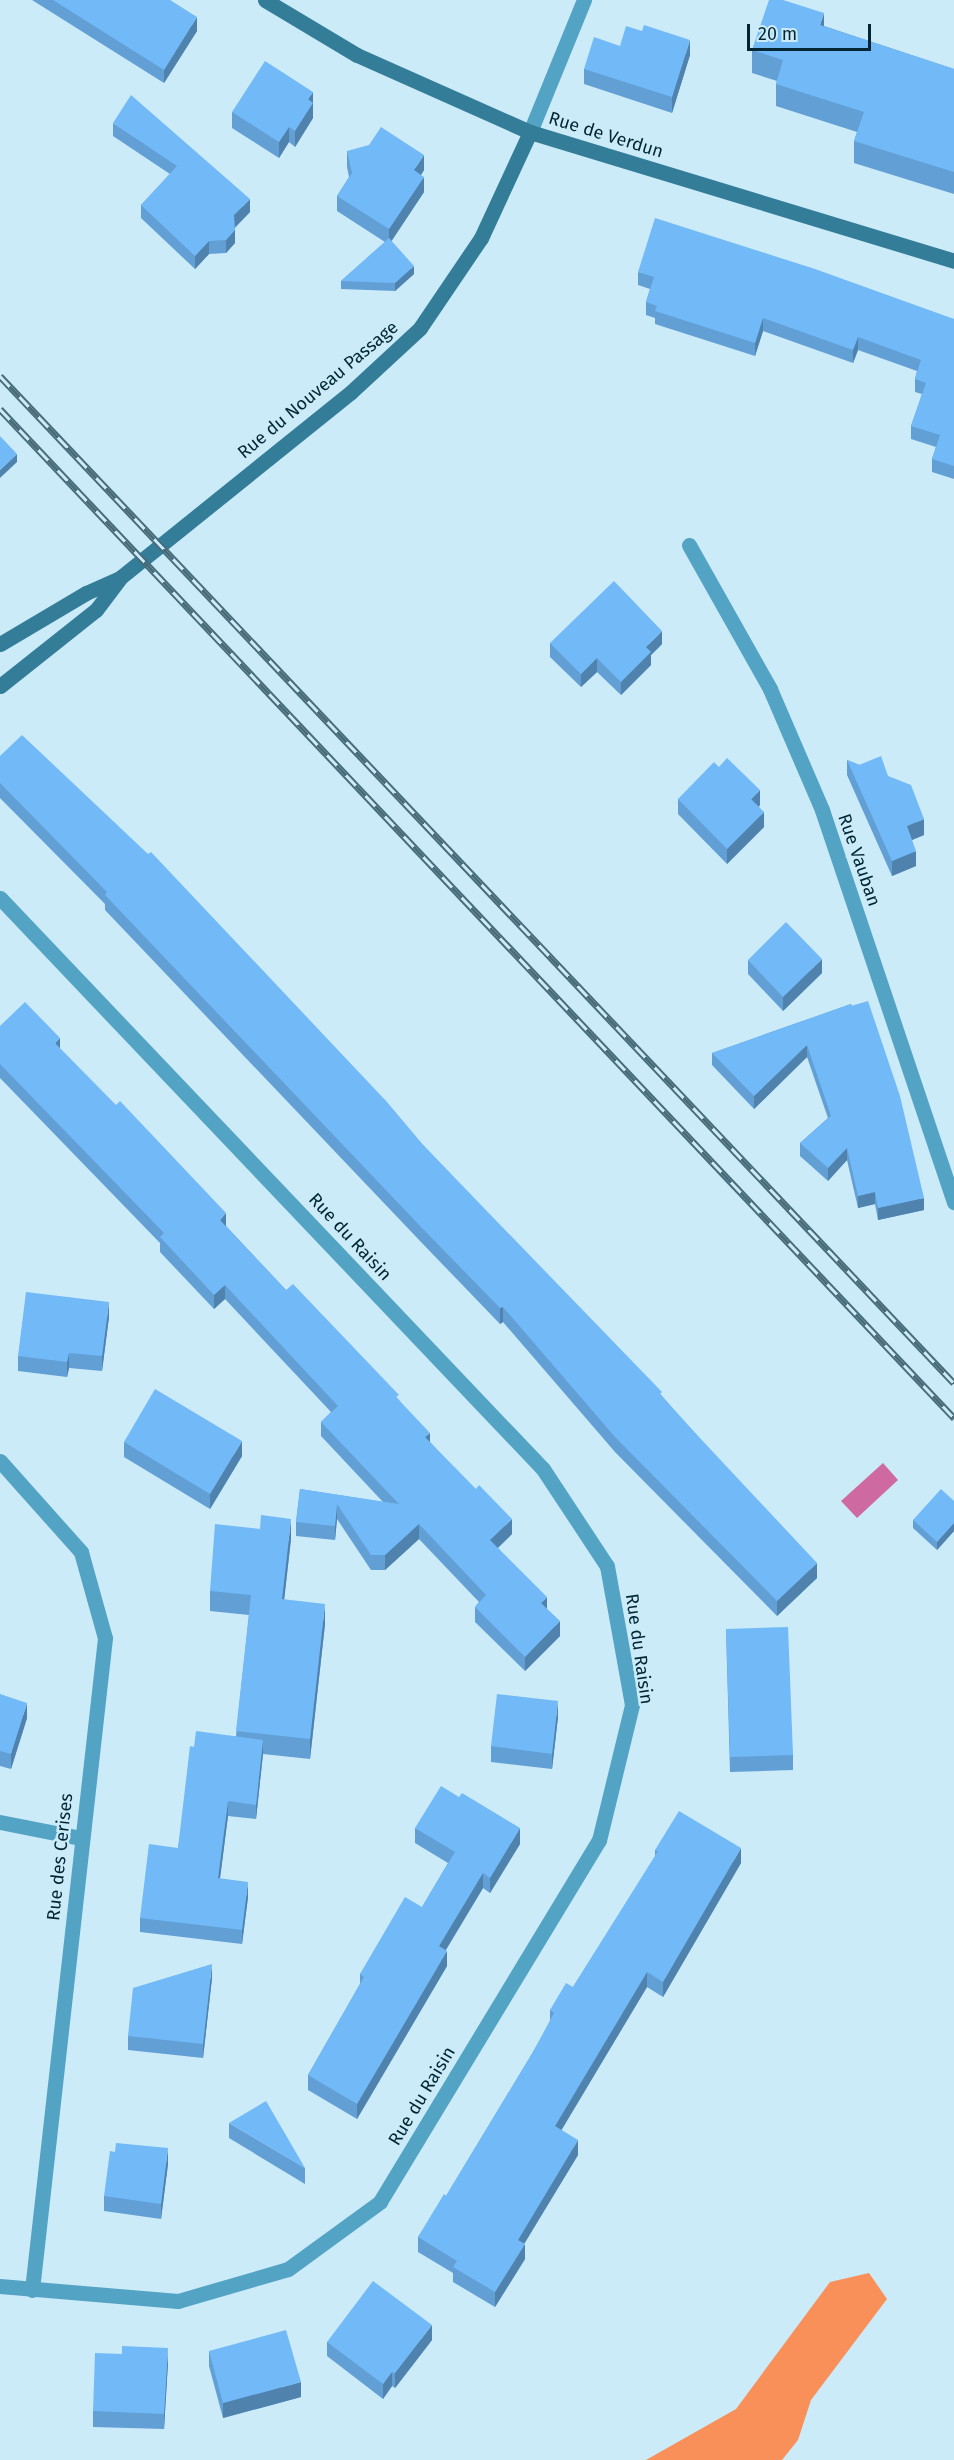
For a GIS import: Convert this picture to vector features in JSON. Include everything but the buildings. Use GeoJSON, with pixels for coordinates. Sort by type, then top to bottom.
{"type":"FeatureCollection","features":[{"type":"Feature","properties":{"kind":"main road","name":"Rue de Verdun"},"geometry":{"type":"LineString","coordinates":[[265,0],[357,56],[530,132],[954,261]]}},
{"type":"Feature","properties":{"kind":"main road","name":"Rue du Nouveau Passage"},"geometry":{"type":"LineString","coordinates":[[0,686],[96,610],[121,578],[351,392],[420,328],[482,238],[530,132]]}},
{"type":"Feature","properties":{"kind":"main road","name":"Rue du Nouveau Passage"},"geometry":{"type":"LineString","coordinates":[[0,644],[86,593],[121,578]]}},
{"type":"Feature","properties":{"kind":"street"},"geometry":{"type":"LineString","coordinates":[[530,132],[584,0]]}},
{"type":"Feature","properties":{"kind":"street","name":"Rue Vauban"},"geometry":{"type":"LineString","coordinates":[[689,545],[770,689],[822,810],[954,1202]]}},
{"type":"Feature","properties":{"kind":"street","name":"Rue du Raisin"},"geometry":{"type":"LineString","coordinates":[[0,898],[543,1469],[607,1566],[632,1705],[599,1840],[380,2202],[288,2269],[178,2301],[0,2286]]}},
{"type":"Feature","properties":{"kind":"street","name":"Rue des Cerises"},"geometry":{"type":"LineString","coordinates":[[0,1461],[81,1552],[105,1638],[32,2290]]}},
{"type":"Feature","properties":{"kind":"street"},"geometry":{"type":"LineString","coordinates":[[0,1822],[81,1838]]}},
{"type":"Feature","properties":{"kind":"shaded area"},"geometry":{"type":"Polygon","coordinates":[[[883,1463],[898,1480],[857,1518],[841,1501],[883,1463]]]}},
{"type":"Feature","properties":{"kind":"shaded area"},"geometry":{"type":"Polygon","coordinates":[[[869,2273],[887,2299],[811,2400],[798,2440],[782,2460],[646,2460],[736,2409],[830,2282],[869,2273]]]}},
{"type":"Feature","properties":{"kind":"railway"},"geometry":{"type":"LineString","coordinates":[[0,376],[954,1383]]}},
{"type":"Feature","properties":{"kind":"railway"},"geometry":{"type":"LineString","coordinates":[[0,409],[954,1418]]}}]}
